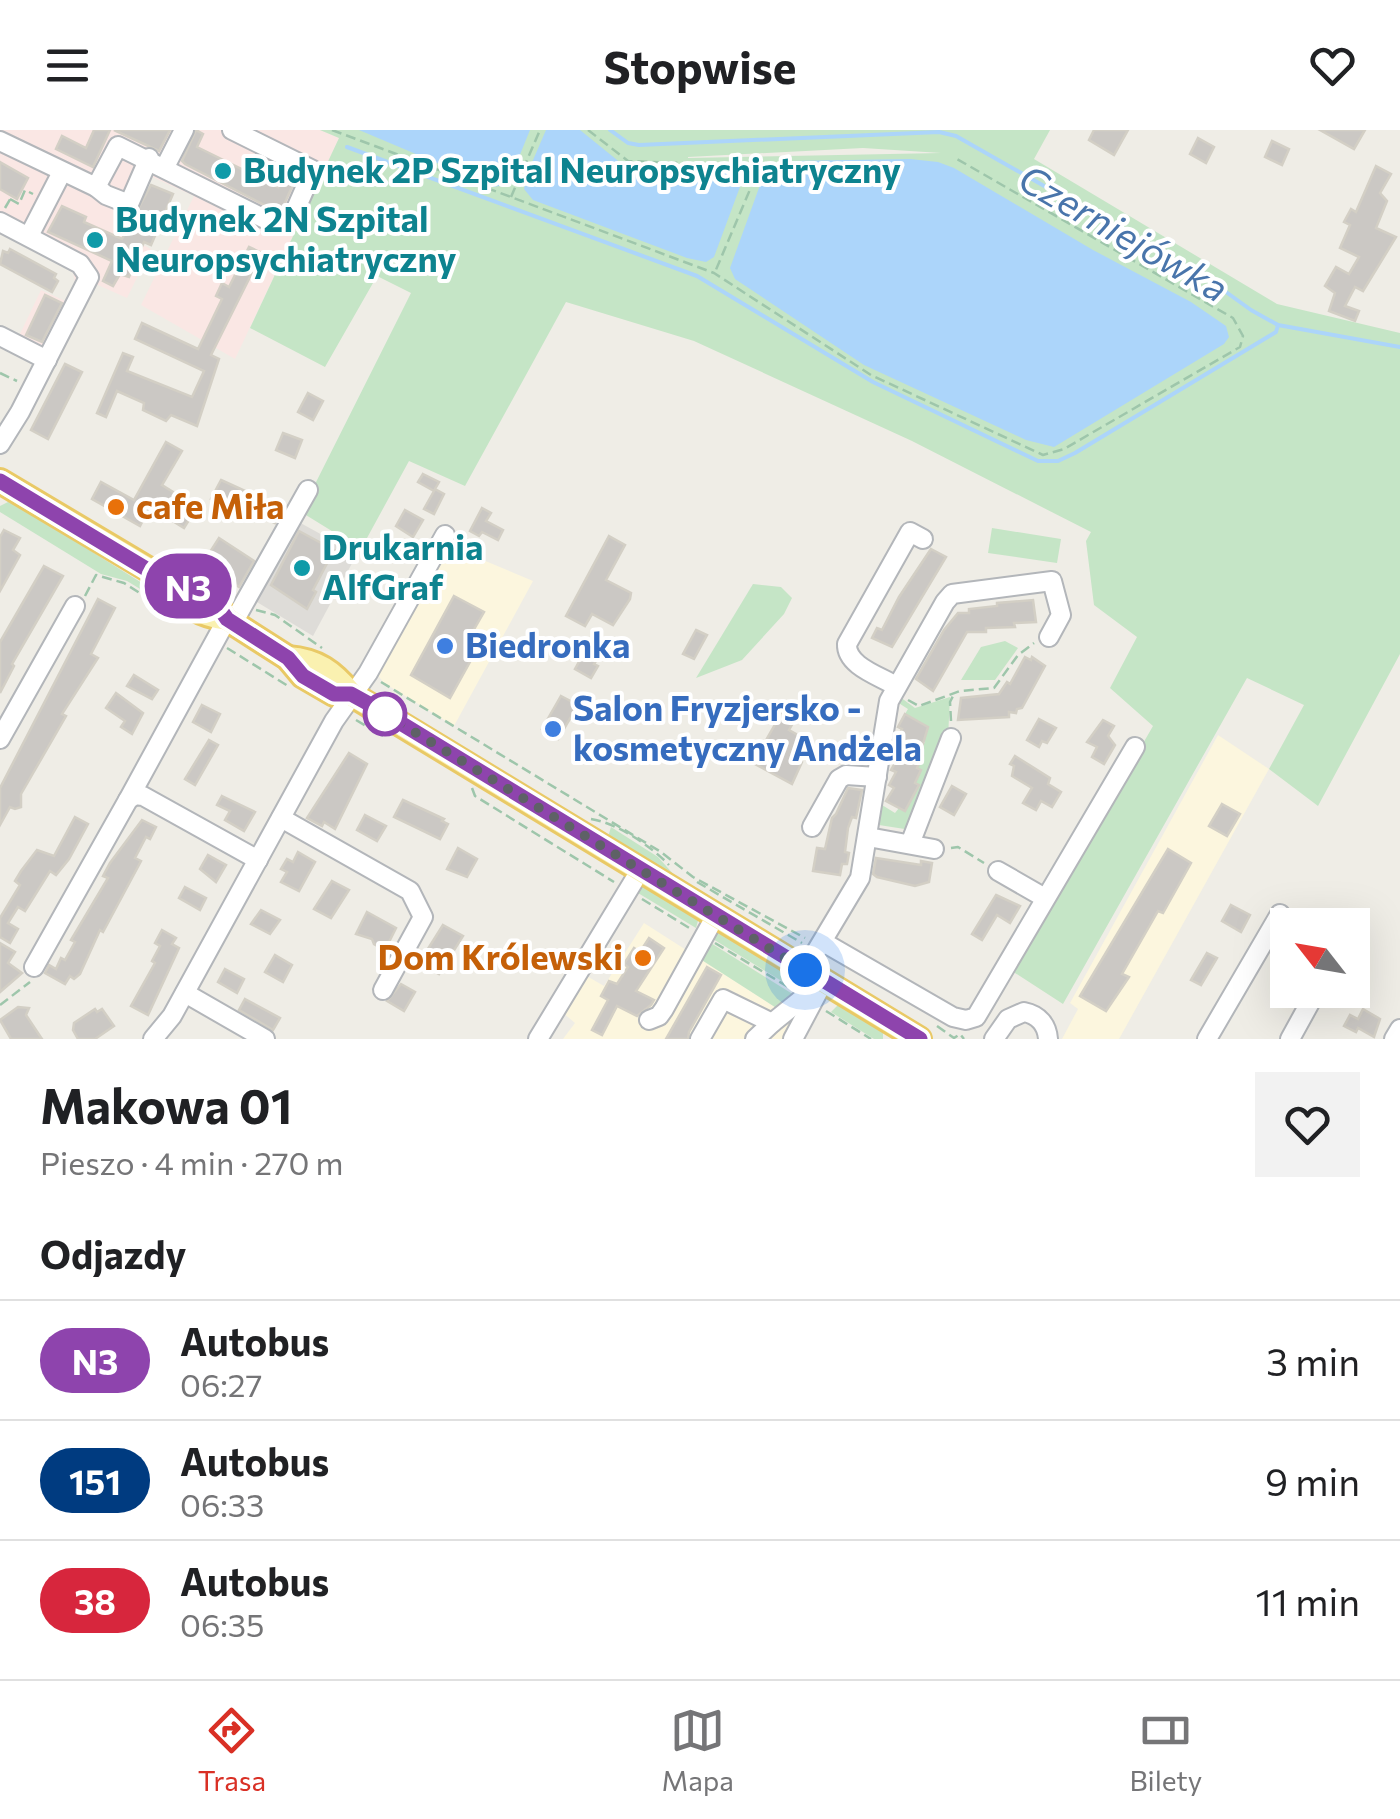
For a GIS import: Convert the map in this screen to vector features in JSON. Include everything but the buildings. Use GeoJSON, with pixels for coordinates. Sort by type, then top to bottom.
{"type":"FeatureCollection","features":[{"type":"Feature","properties":{"kind":"main road"},"geometry":{"type":"LineString","coordinates":[[1,483],[174,584],[191,586],[214,600],[230,621],[288,658],[303,676],[334,694],[351,694],[716,915],[818,958],[923,1029]]}},
{"type":"Feature","properties":{"kind":"street"},"geometry":{"type":"LineString","coordinates":[[0,141],[129,204],[184,130]]}},
{"type":"Feature","properties":{"kind":"street"},"geometry":{"type":"LineString","coordinates":[[96,187],[118,146],[276,224],[291,220],[313,170],[232,130]]}},
{"type":"Feature","properties":{"kind":"street"},"geometry":{"type":"LineString","coordinates":[[29,236],[62,172]]}},
{"type":"Feature","properties":{"kind":"street"},"geometry":{"type":"LineString","coordinates":[[0,222],[80,264],[88,277],[0,444]]}},
{"type":"Feature","properties":{"kind":"street"},"geometry":{"type":"LineString","coordinates":[[3,345],[47,360]]}},
{"type":"Feature","properties":{"kind":"street"},"geometry":{"type":"LineString","coordinates":[[36,968],[128,800],[308,490]]}},
{"type":"Feature","properties":{"kind":"street"},"geometry":{"type":"LineString","coordinates":[[897,690],[852,660],[846,653],[847,644],[910,532],[922,539]]}},
{"type":"Feature","properties":{"kind":"street"},"geometry":{"type":"LineString","coordinates":[[153,1039],[166,1026],[334,721],[368,672],[445,536]]}},
{"type":"Feature","properties":{"kind":"street"},"geometry":{"type":"LineString","coordinates":[[793,1039],[809,1000],[818,958],[854,890],[868,836],[887,708],[952,594],[1052,582],[1061,615],[1049,637]]}},
{"type":"Feature","properties":{"kind":"street"},"geometry":{"type":"LineString","coordinates":[[2,730],[75,606]]}},
{"type":"Feature","properties":{"kind":"street"},"geometry":{"type":"LineString","coordinates":[[910,844],[951,738]]}},
{"type":"Feature","properties":{"kind":"street"},"geometry":{"type":"LineString","coordinates":[[818,958],[970,1020],[982,1008],[1136,747]]}},
{"type":"Feature","properties":{"kind":"street"},"geometry":{"type":"LineString","coordinates":[[812,828],[839,778],[877,777]]}},
{"type":"Feature","properties":{"kind":"street"},"geometry":{"type":"LineString","coordinates":[[128,800],[135,795],[143,796],[258,860]]}},
{"type":"Feature","properties":{"kind":"street"},"geometry":{"type":"LineString","coordinates":[[281,818],[410,891],[423,917],[383,990]]}},
{"type":"Feature","properties":{"kind":"street"},"geometry":{"type":"LineString","coordinates":[[868,836],[934,849]]}},
{"type":"Feature","properties":{"kind":"street"},"geometry":{"type":"LineString","coordinates":[[538,1039],[641,869]]}},
{"type":"Feature","properties":{"kind":"street"},"geometry":{"type":"LineString","coordinates":[[998,871],[1044,898]]}},
{"type":"Feature","properties":{"kind":"street"},"geometry":{"type":"LineString","coordinates":[[649,1020],[664,1010],[716,915]]}},
{"type":"Feature","properties":{"kind":"street"},"geometry":{"type":"LineString","coordinates":[[1207,1039],[1270,931]]}},
{"type":"Feature","properties":{"kind":"street"},"geometry":{"type":"LineString","coordinates":[[185,993],[265,1039]]}},
{"type":"Feature","properties":{"kind":"street"},"geometry":{"type":"LineString","coordinates":[[700,1039],[723,998],[772,1023]]}},
{"type":"Feature","properties":{"kind":"street"},"geometry":{"type":"LineString","coordinates":[[755,1039],[772,1023],[809,1000]]}},
{"type":"Feature","properties":{"kind":"street"},"geometry":{"type":"LineString","coordinates":[[1290,1039],[1308,1008]]}},
{"type":"Feature","properties":{"kind":"street"},"geometry":{"type":"LineString","coordinates":[[994,1039],[1008,1019],[1024,1012],[1040,1020],[1048,1039]]}},
{"type":"Feature","properties":{"kind":"street"},"geometry":{"type":"LineString","coordinates":[[1394,1039],[1400,1029]]}},
{"type":"Feature","properties":{"kind":"path"},"geometry":{"type":"LineString","coordinates":[[332,130],[714,273],[871,375],[1043,455],[1064,449],[1240,347],[1243,336],[1233,318],[957,160]]}},
{"type":"Feature","properties":{"kind":"path"},"geometry":{"type":"LineString","coordinates":[[511,198],[540,130]]}},
{"type":"Feature","properties":{"kind":"path"},"geometry":{"type":"LineString","coordinates":[[588,130],[628,161],[760,166],[714,273]]}},
{"type":"Feature","properties":{"kind":"path"},"geometry":{"type":"LineString","coordinates":[[10,200],[18,204],[25,190],[47,202]]}},
{"type":"Feature","properties":{"kind":"path"},"geometry":{"type":"LineString","coordinates":[[0,373],[32,389]]}},
{"type":"Feature","properties":{"kind":"path"},"geometry":{"type":"LineString","coordinates":[[897,690],[918,706],[955,694],[994,688],[1018,655],[1040,638],[1049,637]]}},
{"type":"Feature","properties":{"kind":"path"},"geometry":{"type":"LineString","coordinates":[[368,672],[449,726],[661,852],[818,958]]}},
{"type":"Feature","properties":{"kind":"path"},"geometry":{"type":"LineString","coordinates":[[951,738],[950,702],[955,694]]}},
{"type":"Feature","properties":{"kind":"path"},"geometry":{"type":"LineString","coordinates":[[334,721],[340,724],[355,719],[392,739]]}},
{"type":"Feature","properties":{"kind":"path"},"geometry":{"type":"LineString","coordinates":[[471,787],[476,796],[871,1039]]}},
{"type":"Feature","properties":{"kind":"path"},"geometry":{"type":"LineString","coordinates":[[588,819],[604,821],[660,855],[678,874],[706,885],[818,958]]}},
{"type":"Feature","properties":{"kind":"path"},"geometry":{"type":"LineString","coordinates":[[934,849],[958,847],[998,871]]}},
{"type":"Feature","properties":{"kind":"path"},"geometry":{"type":"LineString","coordinates":[[0,1006],[28,986],[36,968]]}},
{"type":"Feature","properties":{"kind":"path"},"geometry":{"type":"LineString","coordinates":[[923,1029],[954,1038],[960,1034],[964,1039]]}},
{"type":"Feature","properties":{"kind":"shaded area"},"geometry":{"type":"Polygon","coordinates":[[[0,130],[320,130],[339,138],[235,359],[141,305],[194,196],[150,176],[120,233],[151,249],[127,298],[82,278],[45,349],[19,336],[41,290],[65,301],[75,282],[73,272],[60,262],[0,228],[0,130]]]}},
{"type":"Feature","properties":{"kind":"shaded area"},"geometry":{"type":"Polygon","coordinates":[[[295,520],[357,554],[313,636],[252,599],[295,520]]]}},
{"type":"Feature","properties":{"kind":"shaded area"},"geometry":{"type":"Polygon","coordinates":[[[447,545],[533,581],[454,726],[384,683],[376,673],[447,545]]]}},
{"type":"Feature","properties":{"kind":"shaded area"},"geometry":{"type":"Polygon","coordinates":[[[1218,735],[1269,769],[1119,1039],[1062,1039],[1078,1009],[1070,1003],[1218,735]]]}},
{"type":"Feature","properties":{"kind":"shaded area"},"geometry":{"type":"Polygon","coordinates":[[[644,923],[797,1021],[786,1039],[563,1039],[575,1023],[562,1012],[585,975],[604,986],[644,923]]]}},
{"type":"Feature","properties":{"kind":"green space"},"geometry":{"type":"Polygon","coordinates":[[[320,130],[1050,130],[1034,159],[1277,304],[1400,333],[1400,654],[1318,806],[1269,769],[1304,705],[1247,678],[1063,1004],[1012,971],[1153,726],[1110,688],[1137,637],[1094,605],[1086,541],[1091,532],[912,441],[694,341],[566,302],[465,486],[409,461],[361,549],[301,512],[411,293],[377,276],[325,367],[250,328],[339,138],[320,130]],[[863,148],[688,158],[941,153],[863,148]]]}},
{"type":"Feature","properties":{"kind":"green space"},"geometry":{"type":"Polygon","coordinates":[[[8,502],[158,593],[155,598],[127,581],[101,574],[0,512],[0,506],[8,502]]]}},
{"type":"Feature","properties":{"kind":"green space"},"geometry":{"type":"Polygon","coordinates":[[[992,528],[1061,539],[1057,563],[988,553],[992,528]]]}},
{"type":"Feature","properties":{"kind":"green space"},"geometry":{"type":"Polygon","coordinates":[[[753,584],[781,587],[792,598],[784,614],[742,660],[696,678],[753,584]]]}},
{"type":"Feature","properties":{"kind":"green space"},"geometry":{"type":"Polygon","coordinates":[[[1005,641],[1018,648],[995,680],[961,680],[981,647],[1005,641]]]}},
{"type":"Feature","properties":{"kind":"green space"},"geometry":{"type":"Polygon","coordinates":[[[900,697],[915,708],[950,697],[948,738],[911,830],[879,825],[882,805],[895,813],[899,808],[905,811],[921,771],[916,767],[925,742],[905,714],[908,709],[897,702],[900,697]]]}},
{"type":"Feature","properties":{"kind":"green space"},"geometry":{"type":"Polygon","coordinates":[[[611,827],[658,857],[675,876],[608,837],[611,827]]]}},
{"type":"Feature","properties":{"kind":"green space"},"geometry":{"type":"Polygon","coordinates":[[[639,886],[648,886],[699,917],[696,928],[638,893],[639,886]]]}},
{"type":"Feature","properties":{"kind":"green space"},"geometry":{"type":"Polygon","coordinates":[[[715,926],[805,983],[803,994],[708,936],[715,926]]]}},
{"type":"Feature","properties":{"kind":"green space"},"geometry":{"type":"Polygon","coordinates":[[[706,940],[799,998],[781,1011],[697,957],[706,940]]]}},
{"type":"Feature","properties":{"kind":"green space"},"geometry":{"type":"Polygon","coordinates":[[[840,1003],[883,1031],[883,1039],[874,1039],[831,1012],[840,1003]]]}},
{"type":"Feature","properties":{"kind":"water"},"geometry":{"type":"Polygon","coordinates":[[[359,130],[530,130],[508,184],[494,187],[359,130]]]}},
{"type":"Feature","properties":{"kind":"water"},"geometry":{"type":"Polygon","coordinates":[[[546,130],[580,130],[622,164],[635,167],[747,168],[714,257],[706,262],[687,258],[533,200],[524,189],[546,130]]]}},
{"type":"Feature","properties":{"kind":"water"},"geometry":{"type":"Polygon","coordinates":[[[910,159],[954,168],[1191,302],[1226,326],[1229,337],[1224,344],[1054,447],[1026,440],[864,365],[735,279],[730,268],[764,174],[772,166],[789,161],[910,159]]]}},
{"type":"Feature","properties":{"kind":"waterway","name":"Czerniejówka"},"geometry":{"type":"LineString","coordinates":[[610,130],[628,143],[639,145],[939,132],[956,136],[1208,279],[1278,325],[1400,347]]}},
{"type":"Feature","properties":{"kind":"waterway"},"geometry":{"type":"LineString","coordinates":[[347,147],[697,276],[873,382],[1038,461],[1058,461],[1075,453],[1276,332],[1278,325]]}},
{"type":"Feature","properties":{"kind":"bus line","name":"N3"},"geometry":{"type":"LineString","coordinates":[[0,481],[168,582],[191,586],[214,600],[227,619],[288,658],[303,676],[334,694],[351,694],[371,705],[920,1039]]}},
{"type":"Feature","properties":{"kind":"place","name":"Budynek 2P Szpital Neuropsychiatryczny"},"geometry":{"type":"Point","coordinates":[223,171]}},
{"type":"Feature","properties":{"kind":"place","name":"Budynek 2N Szpital Neuropsychiatryczny"},"geometry":{"type":"Point","coordinates":[95,240]}},
{"type":"Feature","properties":{"kind":"place","name":"cafe Miła"},"geometry":{"type":"Point","coordinates":[116,507]}},
{"type":"Feature","properties":{"kind":"place","name":"Drukarnia AlfGraf"},"geometry":{"type":"Point","coordinates":[302,568]}},
{"type":"Feature","properties":{"kind":"place","name":"Biedronka"},"geometry":{"type":"Point","coordinates":[445,646]}},
{"type":"Feature","properties":{"kind":"place","name":"Salon Fryzjersko - kosmetyczny Andżela"},"geometry":{"type":"Point","coordinates":[553,729]}},
{"type":"Feature","properties":{"kind":"place","name":"Dom Królewski"},"geometry":{"type":"Point","coordinates":[643,958]}},
{"type":"Feature","properties":{"kind":"route"},"geometry":{"type":"LineString","coordinates":[[385,714],[805,970]]}}]}
